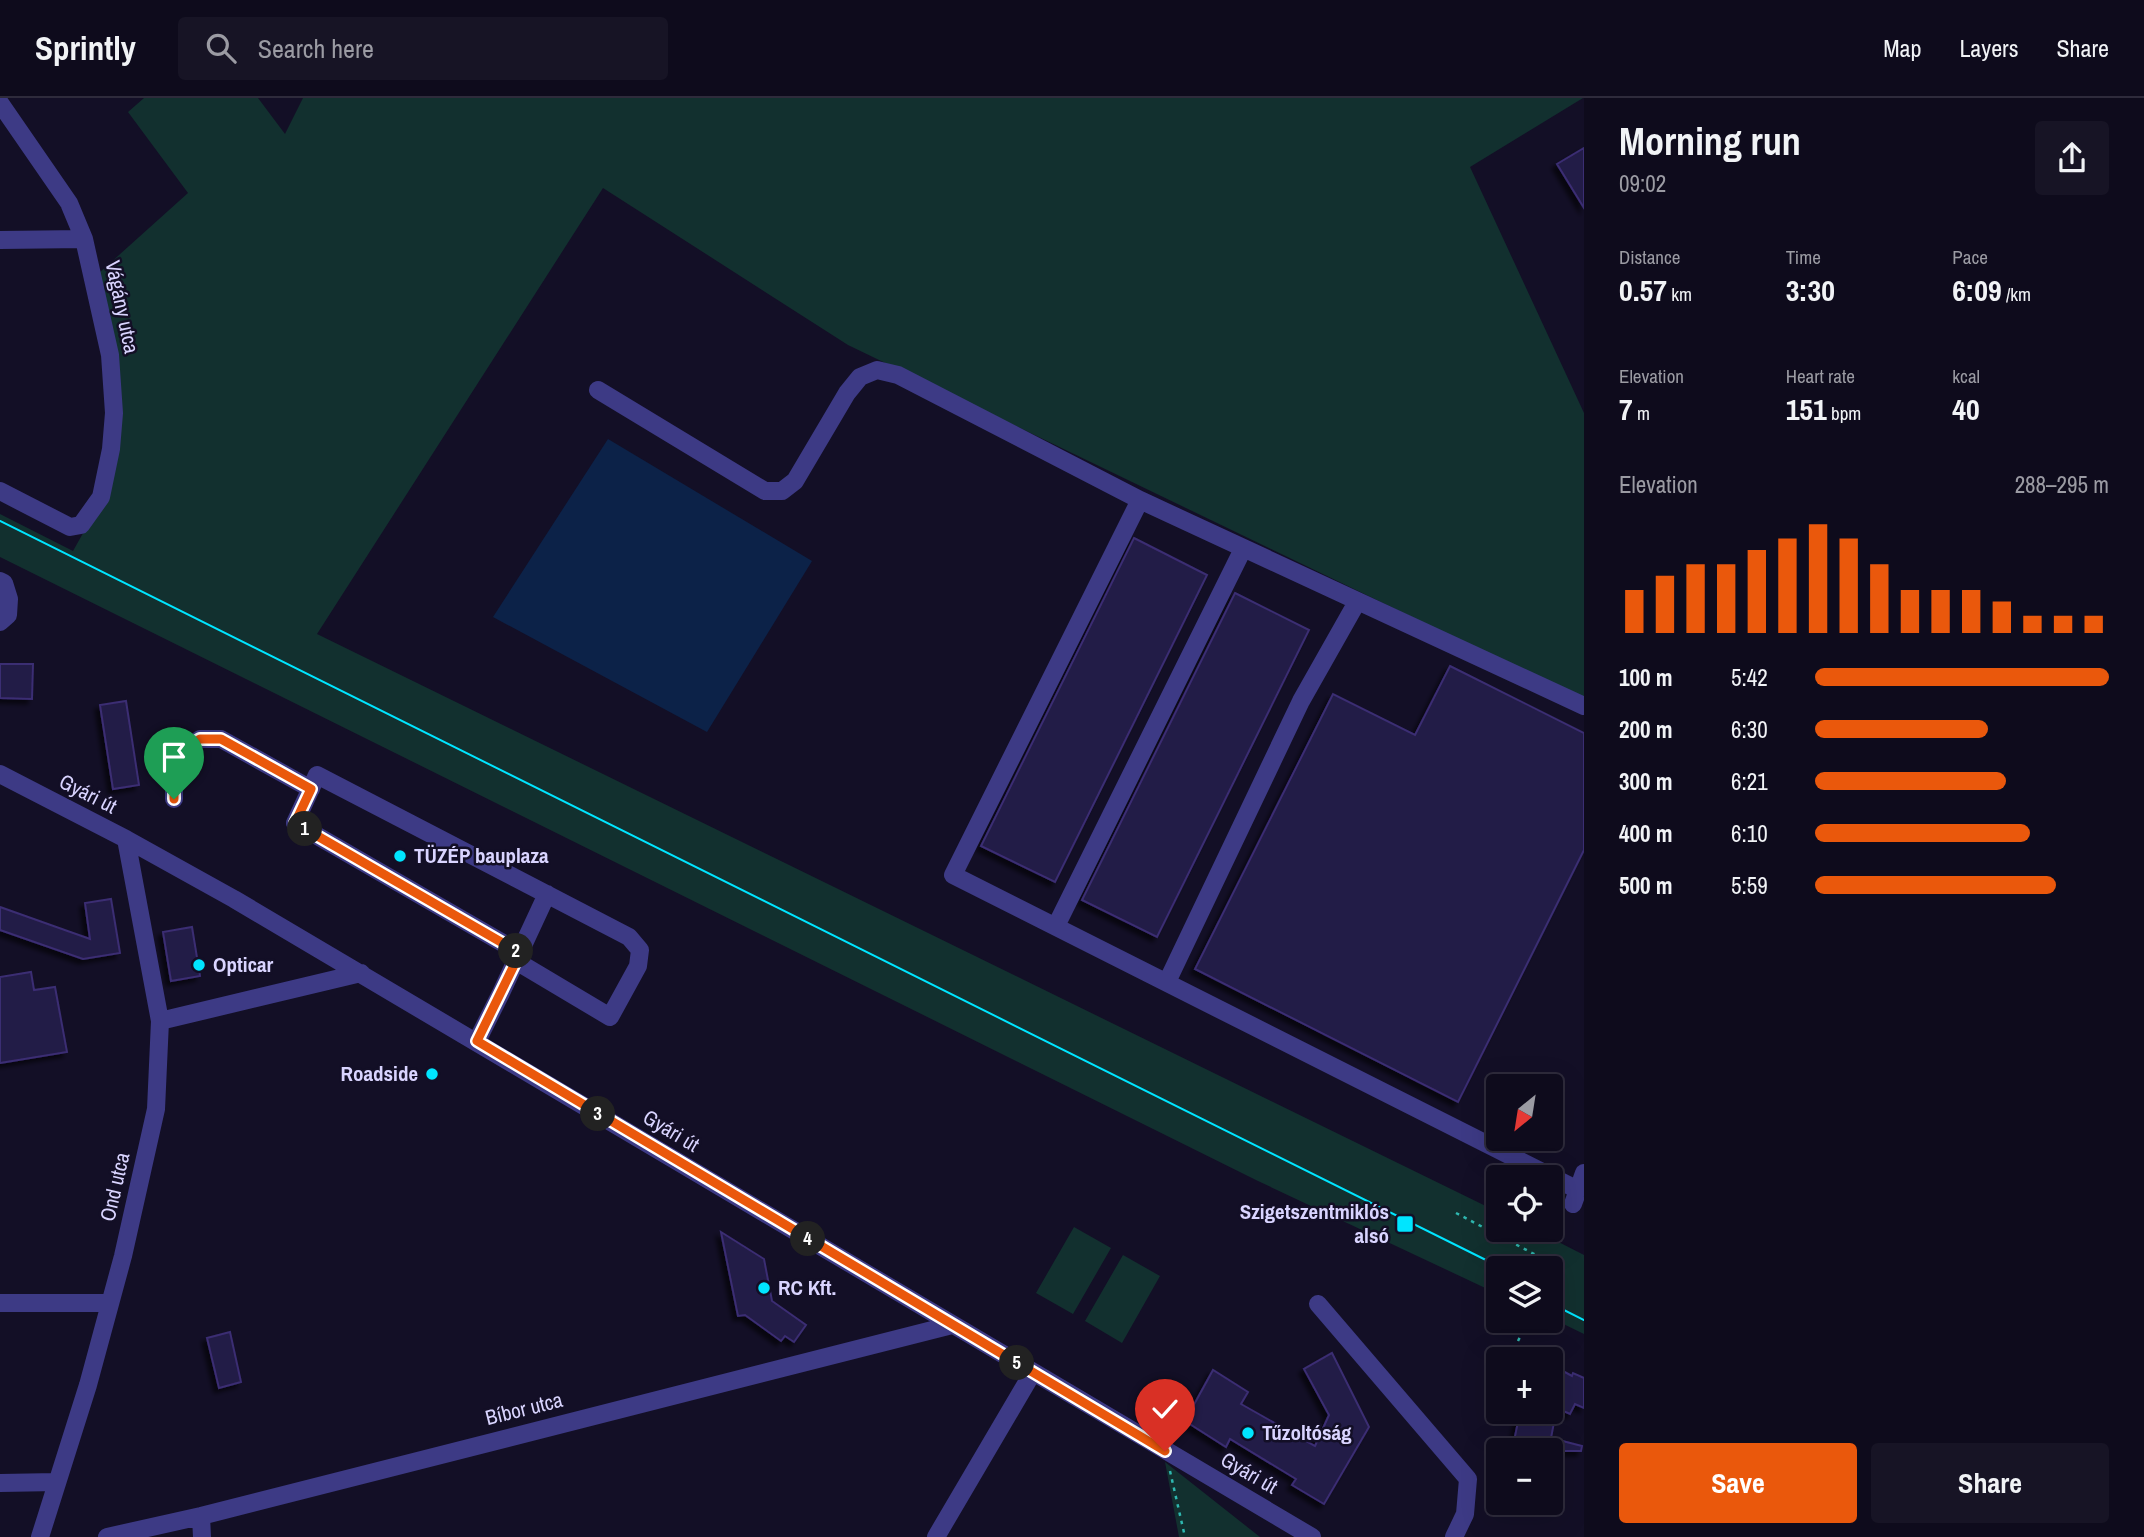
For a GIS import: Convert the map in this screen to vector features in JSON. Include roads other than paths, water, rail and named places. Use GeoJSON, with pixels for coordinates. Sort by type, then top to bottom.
{"type":"FeatureCollection","features":[{"type":"Feature","properties":{"kind":"street","name":"Vágány utca"},"geometry":{"type":"LineString","coordinates":[[0,103],[69,204],[84,239],[110,355],[114,413],[111,449],[101,498],[84,523],[78,527],[70,527],[0,491]]}},
{"type":"Feature","properties":{"kind":"street"},"geometry":{"type":"LineString","coordinates":[[0,240],[84,239]]}},
{"type":"Feature","properties":{"kind":"street"},"geometry":{"type":"LineString","coordinates":[[598,390],[765,491],[782,491],[795,481],[847,393],[860,377],[877,370],[898,375],[1140,500],[1584,706]]}},
{"type":"Feature","properties":{"kind":"street"},"geometry":{"type":"LineString","coordinates":[[1140,500],[953,875],[1578,1189]]}},
{"type":"Feature","properties":{"kind":"street"},"geometry":{"type":"LineString","coordinates":[[1056,926],[1243,549]]}},
{"type":"Feature","properties":{"kind":"street"},"geometry":{"type":"LineString","coordinates":[[0,581],[4,583],[8,615],[0,622]]}},
{"type":"Feature","properties":{"kind":"street"},"geometry":{"type":"LineString","coordinates":[[1167,982],[1301,701],[1357,601]]}},
{"type":"Feature","properties":{"kind":"street"},"geometry":{"type":"LineString","coordinates":[[174,799],[174,766],[186,748],[200,739],[221,739],[311,789]]}},
{"type":"Feature","properties":{"kind":"street","name":"Gyári út"},"geometry":{"type":"LineString","coordinates":[[0,774],[126,839],[477,1041],[1312,1537]]}},
{"type":"Feature","properties":{"kind":"street"},"geometry":{"type":"LineString","coordinates":[[317,775],[547,894],[629,937],[640,950],[638,966],[610,1017],[518,957],[295,823],[317,775]]}},
{"type":"Feature","properties":{"kind":"street","name":"Ond utca"},"geometry":{"type":"LineString","coordinates":[[40,1537],[88,1385],[123,1256],[156,1109],[160,1021],[126,839]]}},
{"type":"Feature","properties":{"kind":"street"},"geometry":{"type":"LineString","coordinates":[[477,1041],[547,894]]}},
{"type":"Feature","properties":{"kind":"street"},"geometry":{"type":"LineString","coordinates":[[160,1021],[360,973]]}},
{"type":"Feature","properties":{"kind":"street"},"geometry":{"type":"LineString","coordinates":[[0,1303],[110,1303]]}},
{"type":"Feature","properties":{"kind":"street"},"geometry":{"type":"LineString","coordinates":[[1318,1304],[1468,1479],[1465,1514],[1454,1537]]}},
{"type":"Feature","properties":{"kind":"street","name":"Bíbor utca"},"geometry":{"type":"LineString","coordinates":[[107,1537],[201,1516],[952,1325]]}},
{"type":"Feature","properties":{"kind":"street"},"geometry":{"type":"LineString","coordinates":[[936,1537],[1033,1372]]}},
{"type":"Feature","properties":{"kind":"street"},"geometry":{"type":"LineString","coordinates":[[0,1483],[57,1482]]}},
{"type":"Feature","properties":{"kind":"street"},"geometry":{"type":"LineString","coordinates":[[201,1516],[202,1537]]}},
{"type":"Feature","properties":{"kind":"water"},"geometry":{"type":"Polygon","coordinates":[[[608,439],[812,561],[707,732],[493,617],[608,439]]]}},
{"type":"Feature","properties":{"kind":"tram line"},"geometry":{"type":"LineString","coordinates":[[0,521],[1486,1260]]}},
{"type":"Feature","properties":{"kind":"tram line"},"geometry":{"type":"LineString","coordinates":[[1563,1310],[1584,1320]]}},
{"type":"Feature","properties":{"kind":"place","name":"TÜZÉP bauplaza"},"geometry":{"type":"Point","coordinates":[400,856]}},
{"type":"Feature","properties":{"kind":"place","name":"Opticar"},"geometry":{"type":"Point","coordinates":[199,965]}},
{"type":"Feature","properties":{"kind":"place","name":"Roadside"},"geometry":{"type":"Point","coordinates":[432,1074]}},
{"type":"Feature","properties":{"kind":"place","name":"Szigetszentmiklós alsó"},"geometry":{"type":"Point","coordinates":[1405,1224]}},
{"type":"Feature","properties":{"kind":"place","name":"RC Kft."},"geometry":{"type":"Point","coordinates":[764,1288]}},
{"type":"Feature","properties":{"kind":"place","name":"Tűzoltóság"},"geometry":{"type":"Point","coordinates":[1248,1433]}}]}
